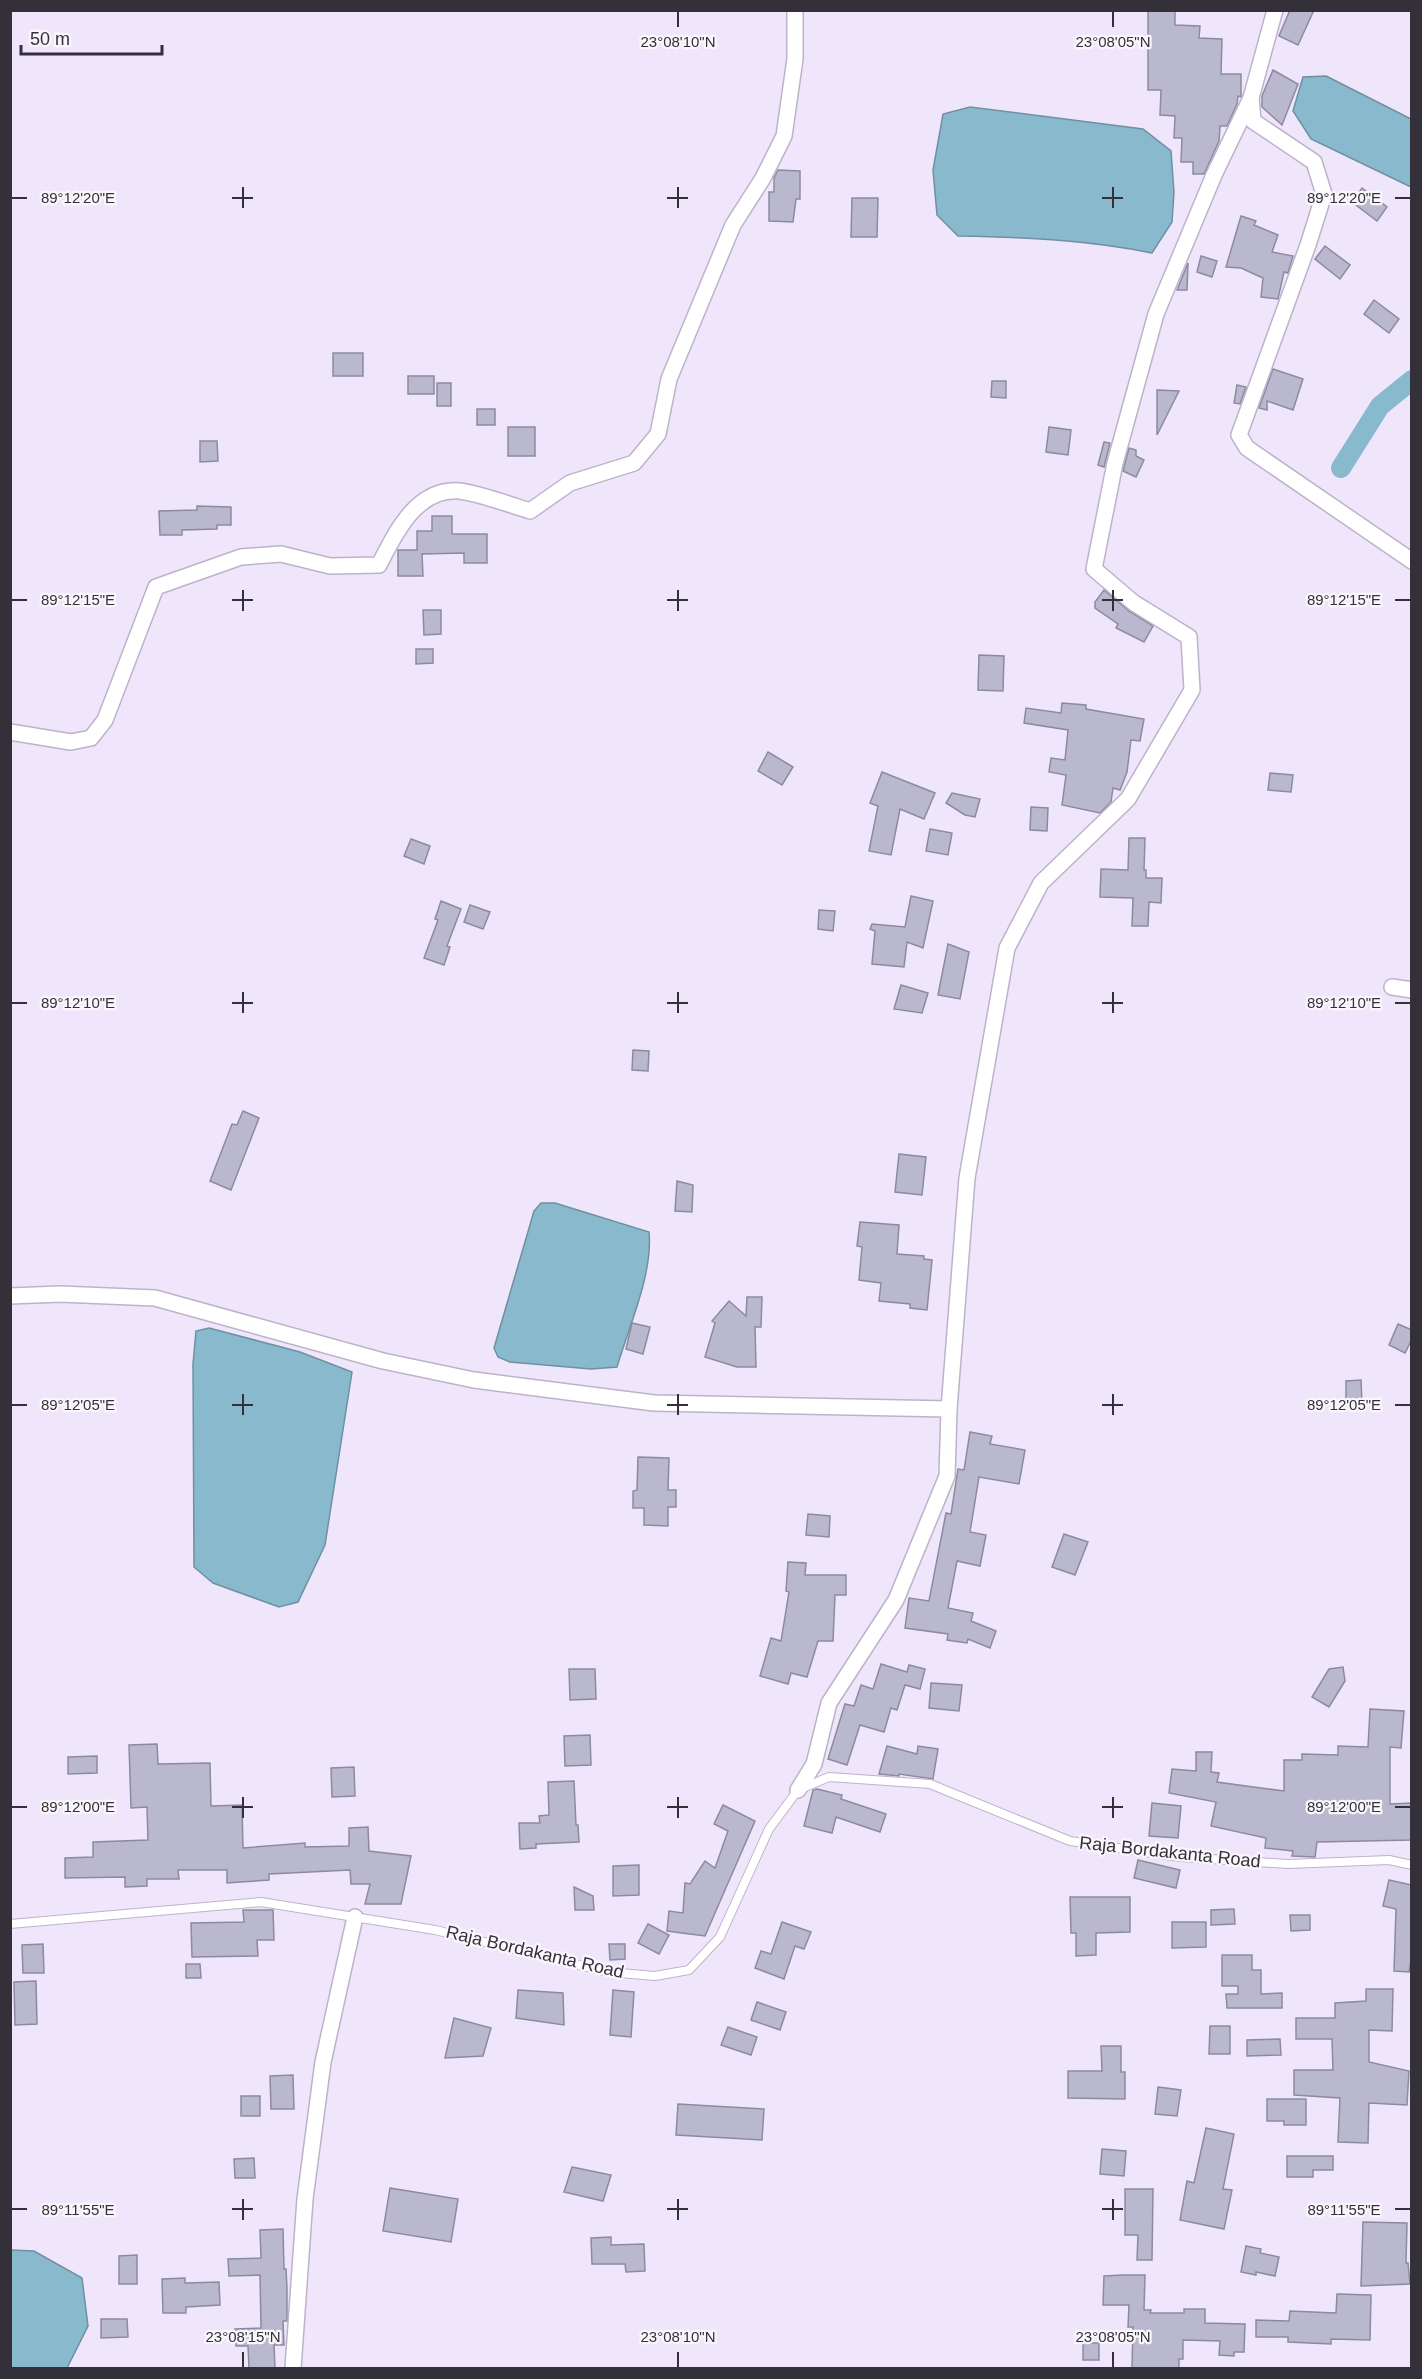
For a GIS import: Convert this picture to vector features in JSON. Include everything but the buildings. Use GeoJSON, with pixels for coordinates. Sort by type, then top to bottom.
{"type":"FeatureCollection","features":[{"type":"Feature","properties":{"kind":"street"},"geometry":{"type":"LineString","coordinates":[[10,732],[71,742],[91,738],[105,720],[156,587],[241,557],[281,554],[330,566],[379,565],[402,522],[429,497],[458,491],[530,511],[570,483],[634,463],[658,434],[669,379],[728,236],[763,178],[784,135],[795,59],[795,10]]}},
{"type":"Feature","properties":{"kind":"street"},"geometry":{"type":"LineString","coordinates":[[798,1790],[814,1764],[829,1703],[896,1600],[947,1476],[949,1409],[967,1178],[1007,948],[1041,883],[1128,799],[1192,690],[1189,638],[1134,603],[1094,569],[1115,463],[1156,314],[1214,175],[1251,98],[1275,10]]}},
{"type":"Feature","properties":{"kind":"street"},"geometry":{"type":"LineString","coordinates":[[1251,98],[1253,121],[1314,162],[1324,194],[1308,245],[1239,435],[1247,448],[1412,561]]}},
{"type":"Feature","properties":{"kind":"street"},"geometry":{"type":"LineString","coordinates":[[1392,987],[1412,990]]}},
{"type":"Feature","properties":{"kind":"street"},"geometry":{"type":"LineString","coordinates":[[10,1296],[60,1294],[155,1298],[383,1361],[474,1380],[654,1403],[949,1409]]}},
{"type":"Feature","properties":{"kind":"street"},"geometry":{"type":"LineString","coordinates":[[292,2368],[304,2199],[322,2074],[355,1917]]}},
{"type":"Feature","properties":{"kind":"lane","name":"Raja Bordakanta Road"},"geometry":{"type":"LineString","coordinates":[[10,1924],[261,1902],[435,1930],[608,1972],[655,1976],[688,1970],[720,1937],[769,1828],[798,1790],[829,1777],[930,1784],[1070,1841],[1180,1857],[1277,1864],[1389,1860],[1412,1865]]}},
{"type":"Feature","properties":{"kind":"water"},"geometry":{"type":"Polygon","coordinates":[[[1326,76],[1411,119],[1411,187],[1311,139],[1293,111],[1303,77],[1326,76]]]}},
{"type":"Feature","properties":{"kind":"water"},"geometry":{"type":"Polygon","coordinates":[[[970,107],[1143,129],[1171,151],[1174,192],[1172,222],[1152,253],[1055,240],[958,236],[937,215],[933,170],[943,114],[970,107]]]}},
{"type":"Feature","properties":{"kind":"water"},"geometry":{"type":"Polygon","coordinates":[[[541,1203],[555,1203],[649,1232],[644,1282],[617,1367],[591,1369],[510,1362],[498,1357],[494,1348],[534,1211],[541,1203]]]}},
{"type":"Feature","properties":{"kind":"water"},"geometry":{"type":"Polygon","coordinates":[[[209,1328],[300,1352],[352,1372],[325,1545],[298,1602],[279,1607],[213,1583],[194,1567],[193,1364],[196,1331],[209,1328]]]}},
{"type":"Feature","properties":{"kind":"water"},"geometry":{"type":"Polygon","coordinates":[[[11,2250],[34,2251],[82,2278],[88,2326],[67,2368],[11,2368],[11,2250]]]}},
{"type":"Feature","properties":{"kind":"waterway"},"geometry":{"type":"LineString","coordinates":[[1341,468],[1380,406],[1412,380]]}}]}
